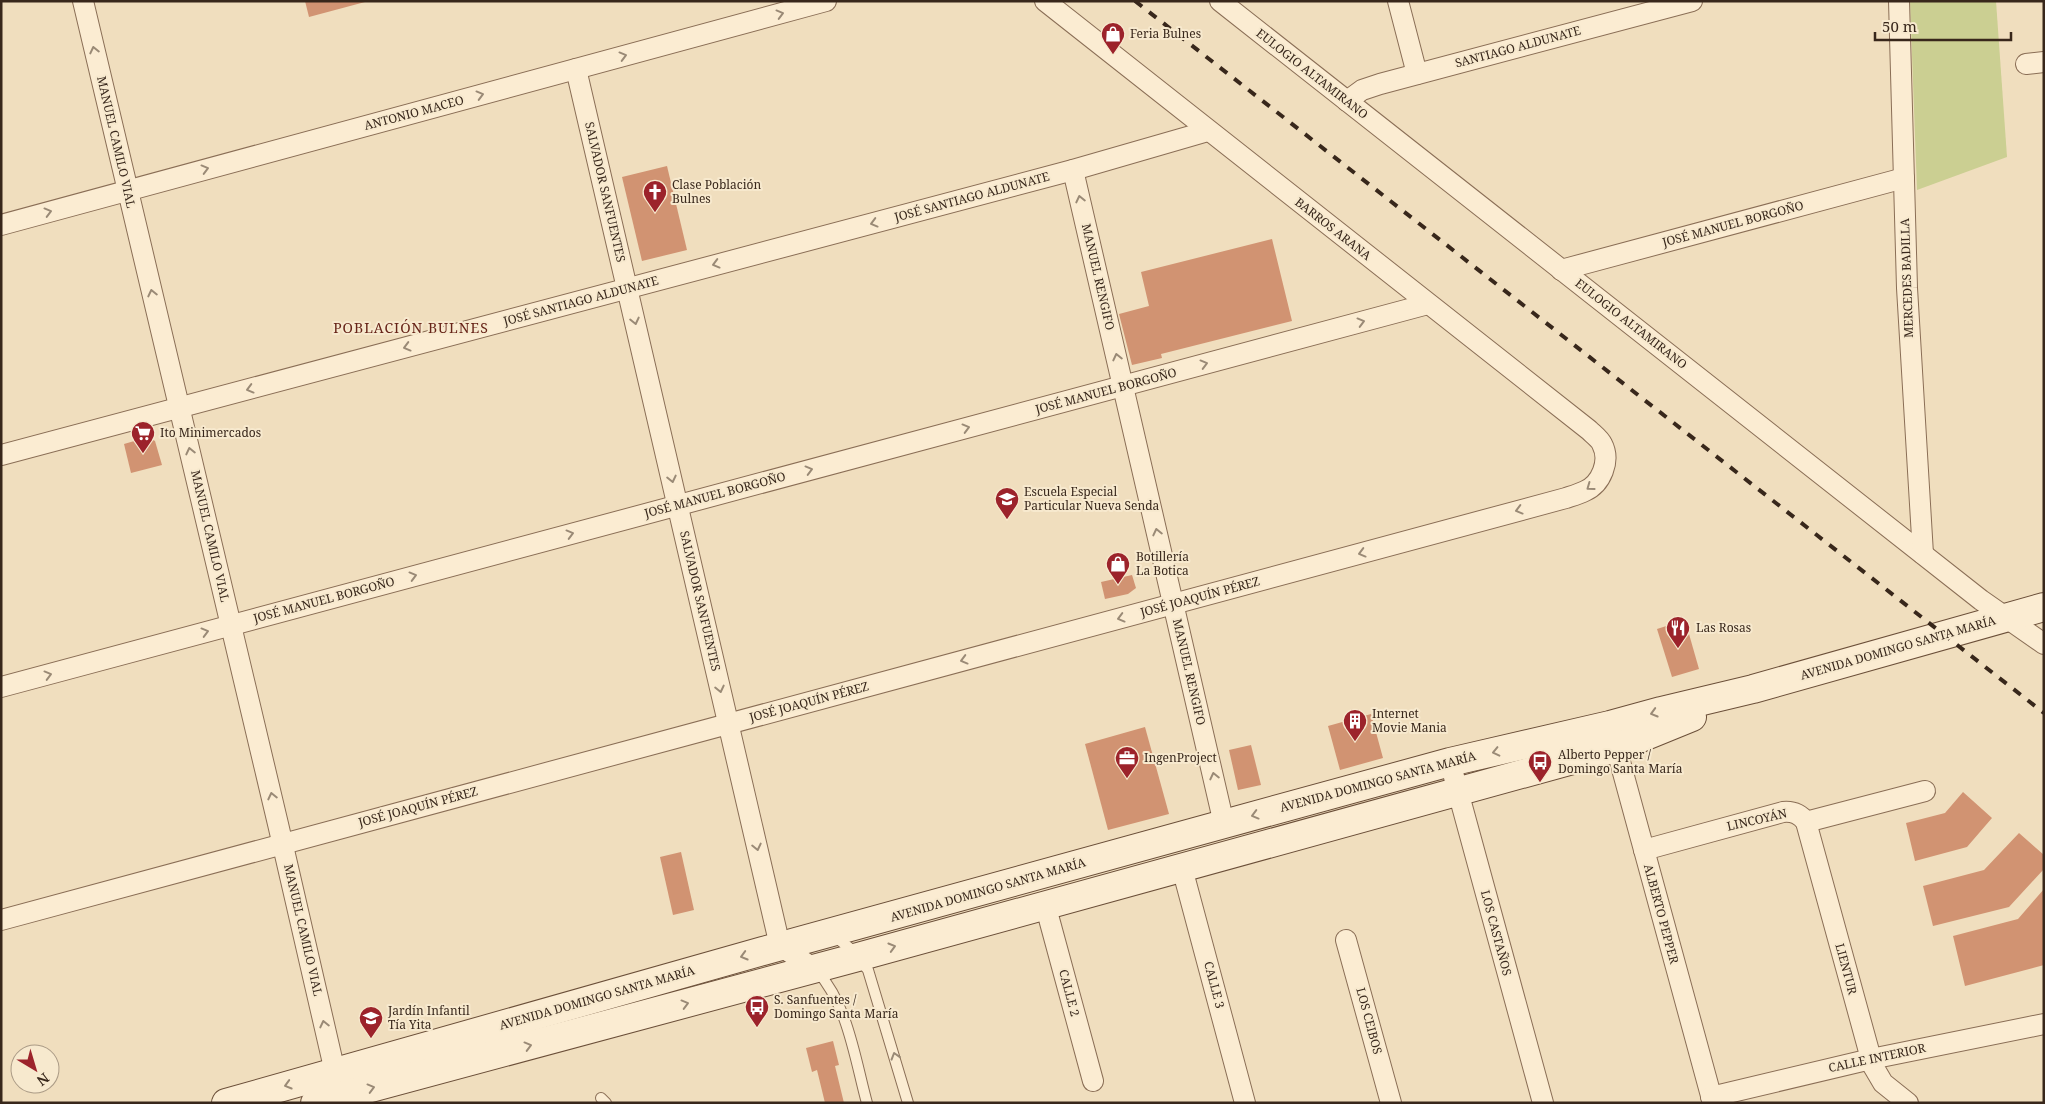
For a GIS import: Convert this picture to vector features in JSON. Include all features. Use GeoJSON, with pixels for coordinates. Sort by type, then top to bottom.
{"type":"FeatureCollection","features":[{"type":"Feature","properties":{"kind":"main road","name":"AVENIDA DOMINGO SANTA MARÍA"},"geometry":{"type":"LineString","coordinates":[[226,1103],[780,946],[1450,762],[1665,729],[1752,690],[2044,607]]}},
{"type":"Feature","properties":{"kind":"main road","name":"AVENIDA DOMINGO SANTA MARÍA"},"geometry":{"type":"LineString","coordinates":[[322,1102],[858,957],[1458,791],[1613,737]]}},
{"type":"Feature","properties":{"kind":"main road"},"geometry":{"type":"LineString","coordinates":[[322,1102],[331,1086],[335,1072]]}},
{"type":"Feature","properties":{"kind":"street","name":"MANUEL CAMILO VIAL"},"geometry":{"type":"LineString","coordinates":[[83,1],[283,844],[335,1072]]}},
{"type":"Feature","properties":{"kind":"street","name":"ANTONIO MACEO"},"geometry":{"type":"LineString","coordinates":[[1,225],[826,1]]}},
{"type":"Feature","properties":{"kind":"street","name":"BARROS ARANA"},"geometry":{"type":"LineString","coordinates":[[1045,1],[1589,430],[1602,444],[1606,456],[1605,467]]}},
{"type":"Feature","properties":{"kind":"street","name":"EULOGIO ALTAMIRANO"},"geometry":{"type":"LineString","coordinates":[[1220,1],[1981,600],[2044,644]]}},
{"type":"Feature","properties":{"kind":"street"},"geometry":{"type":"LineString","coordinates":[[1398,1],[1417,74]]}},
{"type":"Feature","properties":{"kind":"street","name":"SANTIAGO ALDUNATE"},"geometry":{"type":"LineString","coordinates":[[1346,101],[1371,87],[1692,1]]}},
{"type":"Feature","properties":{"kind":"street","name":"MERCEDES BADILLA"},"geometry":{"type":"LineString","coordinates":[[1898,1],[1907,288],[1923,554]]}},
{"type":"Feature","properties":{"kind":"street","name":"SALVADOR SANFUENTES"},"geometry":{"type":"LineString","coordinates":[[576,69],[780,946]]}},
{"type":"Feature","properties":{"kind":"street"},"geometry":{"type":"LineString","coordinates":[[1073,170],[1208,131]]}},
{"type":"Feature","properties":{"kind":"street","name":"JOSÉ SANTIAGO ALDUNATE"},"geometry":{"type":"LineString","coordinates":[[1,455],[1073,170]]}},
{"type":"Feature","properties":{"kind":"street","name":"MANUEL RENGIFO"},"geometry":{"type":"LineString","coordinates":[[1073,170],[1224,824]]}},
{"type":"Feature","properties":{"kind":"street","name":"JOSÉ MANUEL BORGOÑO"},"geometry":{"type":"LineString","coordinates":[[1561,270],[1904,178]]}},
{"type":"Feature","properties":{"kind":"street","name":"JOSÉ MANUEL BORGOÑO"},"geometry":{"type":"LineString","coordinates":[[1,687],[1428,304]]}},
{"type":"Feature","properties":{"kind":"street","name":"JOSÉ JOAQUÍN PÉREZ"},"geometry":{"type":"LineString","coordinates":[[1,920],[1566,498],[1586,491],[1594,485],[1605,467]]}},
{"type":"Feature","properties":{"kind":"street","name":"ALBERTO PEPPER"},"geometry":{"type":"LineString","coordinates":[[1613,737],[1712,1100]]}},
{"type":"Feature","properties":{"kind":"street","name":"LOS CASTAÑOS"},"geometry":{"type":"LineString","coordinates":[[1450,762],[1543,1103]]}},
{"type":"Feature","properties":{"kind":"street","name":"LINCOYÁN"},"geometry":{"type":"LineString","coordinates":[[1644,850],[1783,812],[1797,814],[1806,822],[1925,791]]}},
{"type":"Feature","properties":{"kind":"street","name":"LIENTUR"},"geometry":{"type":"LineString","coordinates":[[1806,822],[1870,1059],[1879,1078],[1908,1103]]}},
{"type":"Feature","properties":{"kind":"street","name":"CALLE 3"},"geometry":{"type":"LineString","coordinates":[[1182,868],[1245,1103]]}},
{"type":"Feature","properties":{"kind":"street","name":"CALLE 2"},"geometry":{"type":"LineString","coordinates":[[1045,904],[1092,1081]]}},
{"type":"Feature","properties":{"kind":"street","name":"LOS CEIBOS"},"geometry":{"type":"LineString","coordinates":[[1346,940],[1391,1103]]}},
{"type":"Feature","properties":{"kind":"street"},"geometry":{"type":"LineString","coordinates":[[780,946],[815,968]]}},
{"type":"Feature","properties":{"kind":"street","name":"CALLE INTERIOR"},"geometry":{"type":"LineString","coordinates":[[1712,1100],[1870,1059],[2044,1024]]}},
{"type":"Feature","properties":{"kind":"lane"},"geometry":{"type":"LineString","coordinates":[[829,934],[840,939],[858,957],[871,977],[908,1103]]}},
{"type":"Feature","properties":{"kind":"lane"},"geometry":{"type":"LineString","coordinates":[[815,968],[837,997],[867,1103]]}},
{"type":"Feature","properties":{"kind":"green space"},"geometry":{"type":"Polygon","coordinates":[[[1910,1],[1996,1],[2007,157],[1917,190],[1910,1]]]}},
{"type":"Feature","properties":{"kind":"building"},"geometry":{"type":"Polygon","coordinates":[[[305,1],[365,1],[365,2],[309,17],[305,1]]]}},
{"type":"Feature","properties":{"kind":"building","name":"Clase Población Bulnes"},"geometry":{"type":"Polygon","coordinates":[[[667,166],[687,250],[642,261],[622,177],[667,166]]]}},
{"type":"Feature","properties":{"kind":"building"},"geometry":{"type":"Polygon","coordinates":[[[1272,239],[1292,321],[1161,354],[1162,358],[1132,365],[1119,314],[1149,306],[1141,272],[1272,239]]]}},
{"type":"Feature","properties":{"kind":"building","name":"Ito Minimercados"},"geometry":{"type":"Polygon","coordinates":[[[148,437],[155,441],[162,465],[131,473],[124,444],[148,437]]]}},
{"type":"Feature","properties":{"kind":"building","name":"Botillería La Botica"},"geometry":{"type":"Polygon","coordinates":[[[1132,575],[1136,588],[1128,594],[1105,599],[1101,582],[1132,575]]]}},
{"type":"Feature","properties":{"kind":"building","name":"Las Rosas"},"geometry":{"type":"Polygon","coordinates":[[[1685,620],[1699,669],[1672,677],[1657,629],[1685,620]]]}},
{"type":"Feature","properties":{"kind":"building"},"geometry":{"type":"Polygon","coordinates":[[[1371,714],[1383,758],[1340,770],[1328,726],[1371,714]]]}},
{"type":"Feature","properties":{"kind":"building","name":"IngenProject"},"geometry":{"type":"Polygon","coordinates":[[[1145,727],[1169,814],[1108,830],[1085,744],[1145,727]]]}},
{"type":"Feature","properties":{"kind":"building"},"geometry":{"type":"Polygon","coordinates":[[[1251,745],[1261,785],[1238,790],[1229,750],[1251,745]]]}},
{"type":"Feature","properties":{"kind":"building"},"geometry":{"type":"Polygon","coordinates":[[[1963,792],[1992,818],[1967,847],[1915,861],[1906,823],[1945,813],[1963,792]]]}},
{"type":"Feature","properties":{"kind":"building"},"geometry":{"type":"Polygon","coordinates":[[[2019,833],[2044,855],[2044,869],[2009,907],[1933,926],[1923,886],[1984,870],[2019,833]]]}},
{"type":"Feature","properties":{"kind":"building"},"geometry":{"type":"Polygon","coordinates":[[[681,852],[694,910],[673,915],[660,857],[681,852]]]}},
{"type":"Feature","properties":{"kind":"building"},"geometry":{"type":"Polygon","coordinates":[[[2044,889],[2044,965],[1965,986],[1953,936],[2018,919],[2044,889]]]}},
{"type":"Feature","properties":{"kind":"building"},"geometry":{"type":"Polygon","coordinates":[[[833,1041],[839,1065],[835,1066],[844,1103],[825,1103],[817,1070],[812,1072],[806,1048],[833,1041]]]}},
{"type":"Feature","properties":{"kind":"railway"},"geometry":{"type":"LineString","coordinates":[[1135,1],[2044,713]]}},
{"type":"Feature","properties":{"kind":"place","name":"Feria Bulnes"},"geometry":{"type":"Point","coordinates":[1113,55]}},
{"type":"Feature","properties":{"kind":"place","name":"Clase Población Bulnes"},"geometry":{"type":"Point","coordinates":[655,213]}},
{"type":"Feature","properties":{"kind":"place","name":"Ito Minimercados"},"geometry":{"type":"Point","coordinates":[143,454]}},
{"type":"Feature","properties":{"kind":"place","name":"Escuela Especial Particular Nueva Senda"},"geometry":{"type":"Point","coordinates":[1007,520]}},
{"type":"Feature","properties":{"kind":"place","name":"Botillería La Botica"},"geometry":{"type":"Point","coordinates":[1118,585]}},
{"type":"Feature","properties":{"kind":"place","name":"Las Rosas"},"geometry":{"type":"Point","coordinates":[1678,649]}},
{"type":"Feature","properties":{"kind":"place","name":"Internet Movie Mania"},"geometry":{"type":"Point","coordinates":[1355,742]}},
{"type":"Feature","properties":{"kind":"place","name":"IngenProject"},"geometry":{"type":"Point","coordinates":[1127,779]}},
{"type":"Feature","properties":{"kind":"place","name":"Alberto Pepper / Domingo Santa María"},"geometry":{"type":"Point","coordinates":[1540,783]}},
{"type":"Feature","properties":{"kind":"place","name":"S. Sanfuentes / Domingo Santa María"},"geometry":{"type":"Point","coordinates":[757,1028]}},
{"type":"Feature","properties":{"kind":"place","name":"Jardín Infantil Tía Yita"},"geometry":{"type":"Point","coordinates":[371,1039]}},
{"type":"Feature","properties":{"kind":"district","name":"POBLACIÓN BULNES"},"geometry":{"type":"Point","coordinates":[411,328]}}]}
